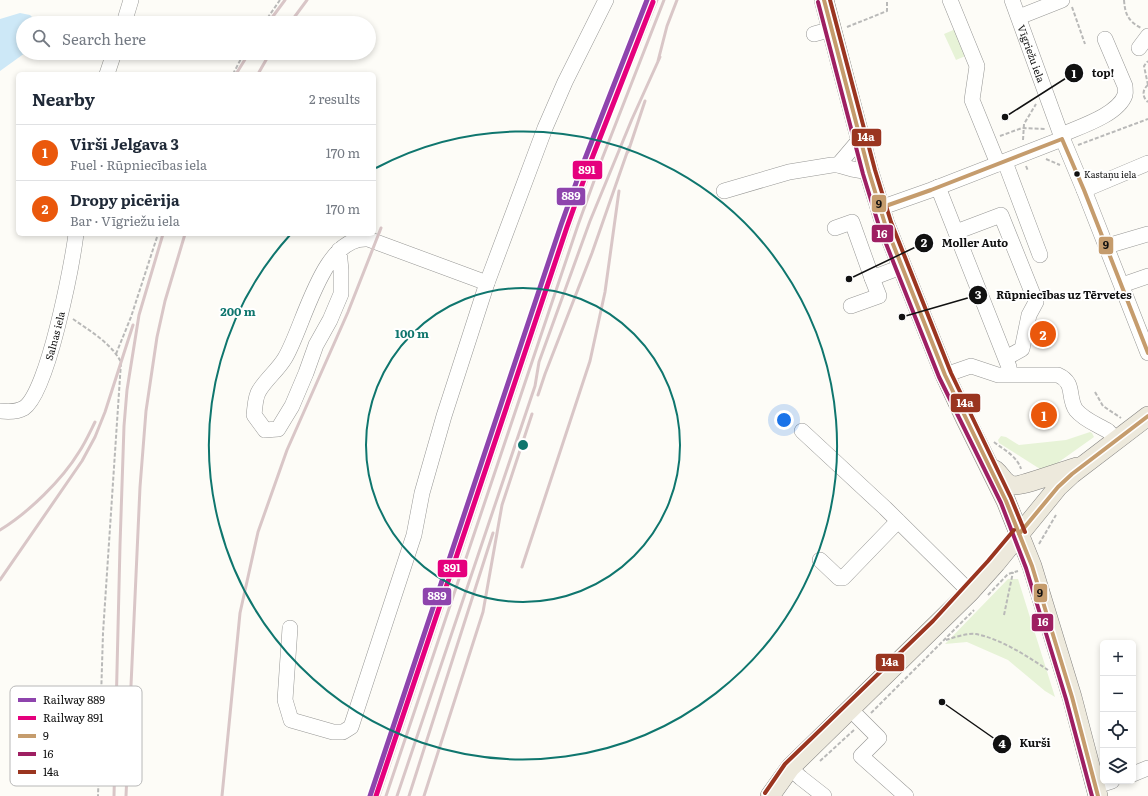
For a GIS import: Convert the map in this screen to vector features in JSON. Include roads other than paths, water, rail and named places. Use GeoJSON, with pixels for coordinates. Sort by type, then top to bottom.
{"type":"FeatureCollection","features":[{"type":"Feature","properties":{"kind":"main road"},"geometry":{"type":"LineString","coordinates":[[824,0],[838,29],[869,172],[885,224],[945,375],[1006,500],[1032,566],[1072,698],[1102,788]]}},
{"type":"Feature","properties":{"kind":"main road"},"geometry":{"type":"LineString","coordinates":[[770,796],[790,768],[857,716],[978,599],[1019,534],[1058,487],[1082,466],[1148,416]]}},
{"type":"Feature","properties":{"kind":"main road"},"geometry":{"type":"LineString","coordinates":[[989,466],[1010,485],[1015,486],[1082,466]]}},
{"type":"Feature","properties":{"kind":"street"},"geometry":{"type":"LineString","coordinates":[[126,16],[131,0]]}},
{"type":"Feature","properties":{"kind":"street"},"geometry":{"type":"LineString","coordinates":[[290,628],[285,700],[291,720],[333,732],[343,732],[351,726],[412,542],[422,492],[444,416],[487,282],[544,128],[606,0]]}},
{"type":"Feature","properties":{"kind":"street"},"geometry":{"type":"LineString","coordinates":[[950,0],[977,66],[972,100],[1040,254]]}},
{"type":"Feature","properties":{"kind":"street","name":"Vīgriežu iela"},"geometry":{"type":"LineString","coordinates":[[1012,0],[1059,138],[1084,190],[1148,353]]}},
{"type":"Feature","properties":{"kind":"street"},"geometry":{"type":"LineString","coordinates":[[1019,18],[1062,0]]}},
{"type":"Feature","properties":{"kind":"street"},"geometry":{"type":"LineString","coordinates":[[814,34],[838,29]]}},
{"type":"Feature","properties":{"kind":"street"},"geometry":{"type":"LineString","coordinates":[[880,208],[1001,163],[1027,146],[1059,138],[1099,119],[1110,112],[1120,104],[1126,94],[1105,39]]}},
{"type":"Feature","properties":{"kind":"street"},"geometry":{"type":"LineString","coordinates":[[108,72],[112,60]]}},
{"type":"Feature","properties":{"kind":"street"},"geometry":{"type":"LineString","coordinates":[[838,165],[861,138]]}},
{"type":"Feature","properties":{"kind":"street"},"geometry":{"type":"LineString","coordinates":[[1084,190],[1148,163]]}},
{"type":"Feature","properties":{"kind":"street"},"geometry":{"type":"LineString","coordinates":[[724,191],[789,172],[838,165],[869,172]]}},
{"type":"Feature","properties":{"kind":"street"},"geometry":{"type":"LineString","coordinates":[[938,187],[1013,375]]}},
{"type":"Feature","properties":{"kind":"street"},"geometry":{"type":"LineString","coordinates":[[956,232],[1001,215],[1036,302],[1029,315],[1022,349],[1006,358]]}},
{"type":"Feature","properties":{"kind":"street"},"geometry":{"type":"LineString","coordinates":[[835,228],[852,222],[879,296],[851,306]]}},
{"type":"Feature","properties":{"kind":"street"},"geometry":{"type":"LineString","coordinates":[[1107,246],[1148,234]]}},
{"type":"Feature","properties":{"kind":"street","name":"Salnas iela"},"geometry":{"type":"LineString","coordinates":[[0,411],[16,411],[24,407],[35,395],[42,378],[62,311],[72,265],[76,236]]}},
{"type":"Feature","properties":{"kind":"street"},"geometry":{"type":"LineString","coordinates":[[339,250],[341,294],[330,320],[316,345],[292,406],[278,429],[265,430],[254,415],[258,392],[285,358],[312,294],[327,266],[339,250],[360,238],[368,239],[487,282]]}},
{"type":"Feature","properties":{"kind":"street"},"geometry":{"type":"LineString","coordinates":[[872,278],[901,267]]}},
{"type":"Feature","properties":{"kind":"street"},"geometry":{"type":"LineString","coordinates":[[1122,285],[1148,276]]}},
{"type":"Feature","properties":{"kind":"street"},"geometry":{"type":"LineString","coordinates":[[293,341],[316,345]]}},
{"type":"Feature","properties":{"kind":"street"},"geometry":{"type":"LineString","coordinates":[[945,375],[971,366],[998,375],[1058,375],[1065,378],[1068,382],[1075,409],[1110,432],[1116,440]]}},
{"type":"Feature","properties":{"kind":"street"},"geometry":{"type":"LineString","coordinates":[[802,431],[978,599]]}},
{"type":"Feature","properties":{"kind":"street"},"geometry":{"type":"LineString","coordinates":[[820,560],[839,578],[843,578],[898,522]]}},
{"type":"Feature","properties":{"kind":"street"},"geometry":{"type":"LineString","coordinates":[[857,716],[879,738],[861,756],[906,796]]}},
{"type":"Feature","properties":{"kind":"street"},"geometry":{"type":"LineString","coordinates":[[790,768],[824,796]]}},
{"type":"Feature","properties":{"kind":"street"},"geometry":{"type":"LineString","coordinates":[[1136,773],[1148,768]]}},
{"type":"Feature","properties":{"kind":"water"},"geometry":{"type":"Polygon","coordinates":[[[20,13],[31,16],[16,16],[16,59],[0,71],[0,19],[20,13]]]}},
{"type":"Feature","properties":{"kind":"railway"},"geometry":{"type":"LineString","coordinates":[[273,16],[285,0]]}},
{"type":"Feature","properties":{"kind":"railway"},"geometry":{"type":"LineString","coordinates":[[295,16],[307,0]]}},
{"type":"Feature","properties":{"kind":"railway"},"geometry":{"type":"LineString","coordinates":[[379,796],[576,209],[610,117],[657,0]]}},
{"type":"Feature","properties":{"kind":"railway"},"geometry":{"type":"LineString","coordinates":[[386,796],[578,225],[664,0]]}},
{"type":"Feature","properties":{"kind":"railway"},"geometry":{"type":"LineString","coordinates":[[658,61],[667,26],[677,0]]}},
{"type":"Feature","properties":{"kind":"railway"},"geometry":{"type":"LineString","coordinates":[[397,796],[535,386],[539,362],[590,221],[632,119],[660,57]]}},
{"type":"Feature","properties":{"kind":"railway"},"geometry":{"type":"LineString","coordinates":[[237,72],[245,60]]}},
{"type":"Feature","properties":{"kind":"railway"},"geometry":{"type":"LineString","coordinates":[[259,72],[266,60]]}},
{"type":"Feature","properties":{"kind":"railway"},"geometry":{"type":"LineString","coordinates":[[628,152],[645,101]]}},
{"type":"Feature","properties":{"kind":"railway"},"geometry":{"type":"LineString","coordinates":[[538,395],[592,253],[629,147]]}},
{"type":"Feature","properties":{"kind":"railway"},"geometry":{"type":"LineString","coordinates":[[522,567],[590,361],[605,292],[619,191]]}},
{"type":"Feature","properties":{"kind":"railway"},"geometry":{"type":"LineString","coordinates":[[222,796],[240,613],[258,532],[287,450],[348,312],[381,228]]}},
{"type":"Feature","properties":{"kind":"railway"},"geometry":{"type":"LineString","coordinates":[[117,686],[124,426],[127,390],[139,315],[162,236]]}},
{"type":"Feature","properties":{"kind":"railway"},"geometry":{"type":"LineString","coordinates":[[131,686],[140,487],[146,411],[157,337],[165,301],[184,236]]}},
{"type":"Feature","properties":{"kind":"railway"},"geometry":{"type":"LineString","coordinates":[[0,580],[82,461],[95,437],[105,412],[133,325]]}},
{"type":"Feature","properties":{"kind":"railway"},"geometry":{"type":"LineString","coordinates":[[424,796],[483,612],[502,505],[532,414]]}},
{"type":"Feature","properties":{"kind":"railway"},"geometry":{"type":"LineString","coordinates":[[0,530],[22,515],[54,485],[72,463],[95,422]]}},
{"type":"Feature","properties":{"kind":"railway"},"geometry":{"type":"LineString","coordinates":[[409,796],[493,533]]}},
{"type":"Feature","properties":{"kind":"railway"},"geometry":{"type":"LineString","coordinates":[[114,786],[114,796]]}},
{"type":"Feature","properties":{"kind":"railway"},"geometry":{"type":"LineString","coordinates":[[126,786],[126,796]]}},
{"type":"Feature","properties":{"kind":"rail line","name":"889"},"geometry":{"type":"LineString","coordinates":[[370,796],[561,225],[581,169],[647,0]]}},
{"type":"Feature","properties":{"kind":"rail line","name":"891"},"geometry":{"type":"LineString","coordinates":[[376,796],[567,227],[587,171],[653,2]]}},
{"type":"Feature","properties":{"kind":"place","name":"top!"},"geometry":{"type":"Point","coordinates":[1005,117]}},
{"type":"Feature","properties":{"kind":"place","name":"Kastaņu iela"},"geometry":{"type":"Point","coordinates":[1077,174]}},
{"type":"Feature","properties":{"kind":"place","name":"Moller Auto"},"geometry":{"type":"Point","coordinates":[849,279]}},
{"type":"Feature","properties":{"kind":"place","name":"Rūpniecības uz Tērvetes"},"geometry":{"type":"Point","coordinates":[902,317]}},
{"type":"Feature","properties":{"kind":"place","name":"Dropy picērija"},"geometry":{"type":"Point","coordinates":[1043,334]}},
{"type":"Feature","properties":{"kind":"place","name":"Virši Jelgava 3"},"geometry":{"type":"Point","coordinates":[1044,415]}},
{"type":"Feature","properties":{"kind":"place","name":"Kurši"},"geometry":{"type":"Point","coordinates":[942,702]}}]}
